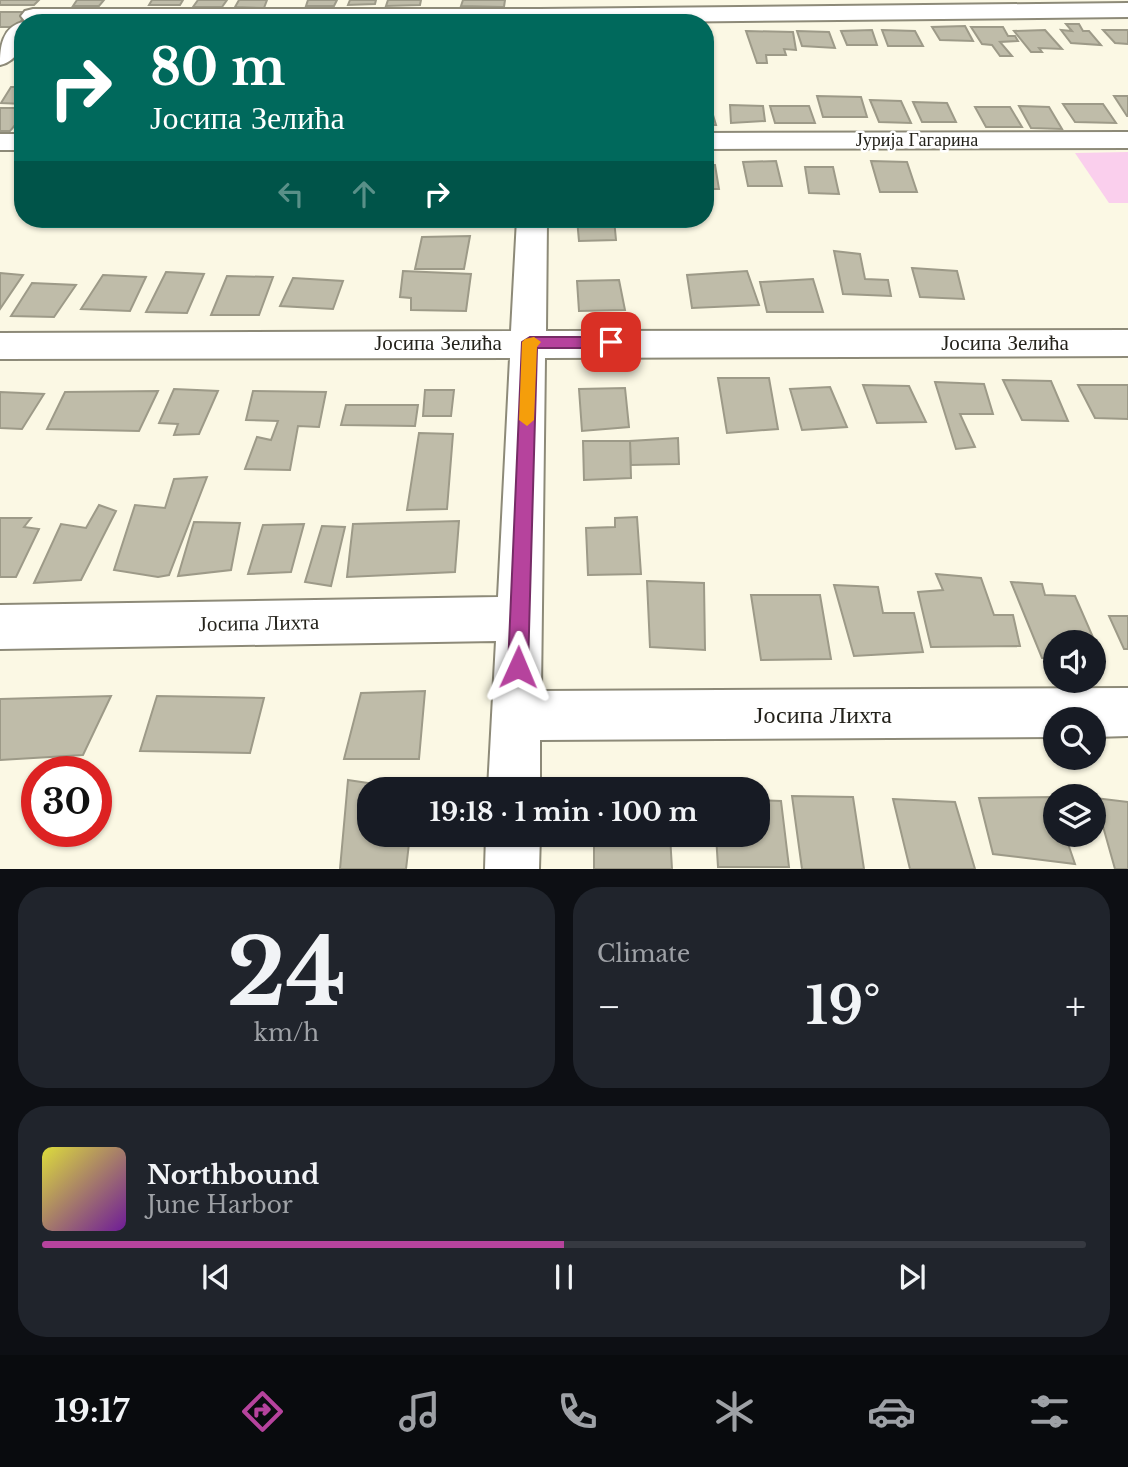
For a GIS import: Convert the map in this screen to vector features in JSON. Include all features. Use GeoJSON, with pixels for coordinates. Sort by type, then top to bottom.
{"type":"FeatureCollection","features":[{"type":"Feature","properties":{"kind":"street"},"geometry":{"type":"LineString","coordinates":[[118,14],[287,8],[540,13],[1128,9]]}},
{"type":"Feature","properties":{"kind":"street"},"geometry":{"type":"LineString","coordinates":[[0,58],[14,41]]}},
{"type":"Feature","properties":{"kind":"street","name":"Јурија Гагарина"},"geometry":{"type":"LineString","coordinates":[[714,141],[1128,140]]}},
{"type":"Feature","properties":{"kind":"street"},"geometry":{"type":"LineString","coordinates":[[514,777],[532,228]]}},
{"type":"Feature","properties":{"kind":"street","name":"Јосипа Зелића"},"geometry":{"type":"LineString","coordinates":[[0,346],[530,342],[1128,343]]}},
{"type":"Feature","properties":{"kind":"street","name":"Јосипа Лихта"},"geometry":{"type":"LineString","coordinates":[[0,628],[519,619]]}},
{"type":"Feature","properties":{"kind":"street","name":"Јосипа Лихта"},"geometry":{"type":"LineString","coordinates":[[517,716],[1128,712]]}},
{"type":"Feature","properties":{"kind":"street"},"geometry":{"type":"LineString","coordinates":[[512,869],[513,847]]}},
{"type":"Feature","properties":{"kind":"shaded area"},"geometry":{"type":"Polygon","coordinates":[[[1128,152],[1128,203],[1109,203],[1075,153],[1128,152]]]}},
{"type":"Feature","properties":{"kind":"building"},"geometry":{"type":"Polygon","coordinates":[[[0,0],[39,0],[34,5],[0,5],[0,0]]]}},
{"type":"Feature","properties":{"kind":"building"},"geometry":{"type":"Polygon","coordinates":[[[77,0],[104,0],[99,6],[73,6],[77,0]]]}},
{"type":"Feature","properties":{"kind":"building"},"geometry":{"type":"Polygon","coordinates":[[[152,0],[183,0],[180,5],[149,5],[152,0]]]}},
{"type":"Feature","properties":{"kind":"building"},"geometry":{"type":"Polygon","coordinates":[[[198,0],[227,0],[222,7],[193,7],[198,0]]]}},
{"type":"Feature","properties":{"kind":"building"},"geometry":{"type":"Polygon","coordinates":[[[239,0],[267,0],[264,8],[235,7],[239,0]]]}},
{"type":"Feature","properties":{"kind":"building"},"geometry":{"type":"Polygon","coordinates":[[[308,0],[337,0],[334,6],[306,6],[308,0]]]}},
{"type":"Feature","properties":{"kind":"building"},"geometry":{"type":"Polygon","coordinates":[[[350,0],[376,0],[375,4],[348,5],[350,0]]]}},
{"type":"Feature","properties":{"kind":"building"},"geometry":{"type":"Polygon","coordinates":[[[388,0],[421,0],[420,5],[386,6],[388,0]]]}},
{"type":"Feature","properties":{"kind":"building"},"geometry":{"type":"Polygon","coordinates":[[[463,0],[505,0],[504,7],[461,6],[463,0]]]}},
{"type":"Feature","properties":{"kind":"building"},"geometry":{"type":"Polygon","coordinates":[[[0,12],[28,12],[14,14],[14,27],[0,27],[0,12]]]}},
{"type":"Feature","properties":{"kind":"building"},"geometry":{"type":"Polygon","coordinates":[[[1066,24],[1079,24],[1083,31],[1089,31],[1101,45],[1071,43],[1061,30],[1072,31],[1066,24]]]}},
{"type":"Feature","properties":{"kind":"building"},"geometry":{"type":"Polygon","coordinates":[[[965,26],[973,41],[940,40],[932,27],[965,26]]]}},
{"type":"Feature","properties":{"kind":"building"},"geometry":{"type":"Polygon","coordinates":[[[971,27],[1003,27],[1008,36],[1015,36],[1018,41],[1000,42],[1012,56],[1000,56],[992,45],[982,44],[971,27]]]}},
{"type":"Feature","properties":{"kind":"building"},"geometry":{"type":"Polygon","coordinates":[[[872,30],[877,45],[847,45],[841,31],[872,30]]]}},
{"type":"Feature","properties":{"kind":"building"},"geometry":{"type":"Polygon","coordinates":[[[882,30],[915,31],[923,46],[888,46],[882,30]]]}},
{"type":"Feature","properties":{"kind":"building"},"geometry":{"type":"Polygon","coordinates":[[[1045,30],[1062,49],[1039,48],[1042,52],[1031,52],[1014,31],[1045,30]]]}},
{"type":"Feature","properties":{"kind":"building"},"geometry":{"type":"Polygon","coordinates":[[[1103,30],[1128,30],[1128,44],[1115,43],[1103,30]]]}},
{"type":"Feature","properties":{"kind":"building"},"geometry":{"type":"Polygon","coordinates":[[[746,31],[793,32],[796,50],[784,49],[786,55],[766,55],[767,63],[757,63],[746,31]]]}},
{"type":"Feature","properties":{"kind":"building"},"geometry":{"type":"Polygon","coordinates":[[[797,31],[829,32],[835,48],[802,46],[797,31]]]}},
{"type":"Feature","properties":{"kind":"building"},"geometry":{"type":"Polygon","coordinates":[[[11,87],[14,87],[14,104],[1,103],[11,87]]]}},
{"type":"Feature","properties":{"kind":"building"},"geometry":{"type":"Polygon","coordinates":[[[817,96],[861,97],[867,117],[823,117],[817,96]]]}},
{"type":"Feature","properties":{"kind":"building"},"geometry":{"type":"Polygon","coordinates":[[[1114,96],[1128,96],[1128,116],[1127,116],[1114,96]]]}},
{"type":"Feature","properties":{"kind":"building"},"geometry":{"type":"Polygon","coordinates":[[[870,100],[901,101],[911,123],[879,122],[870,100]]]}},
{"type":"Feature","properties":{"kind":"building"},"geometry":{"type":"Polygon","coordinates":[[[913,102],[947,103],[956,122],[922,122],[913,102]]]}},
{"type":"Feature","properties":{"kind":"building"},"geometry":{"type":"Polygon","coordinates":[[[1063,104],[1103,104],[1116,123],[1075,122],[1063,104]]]}},
{"type":"Feature","properties":{"kind":"building"},"geometry":{"type":"Polygon","coordinates":[[[730,105],[763,106],[765,121],[731,123],[730,105]]]}},
{"type":"Feature","properties":{"kind":"building"},"geometry":{"type":"Polygon","coordinates":[[[770,106],[809,106],[815,123],[775,123],[770,106]]]}},
{"type":"Feature","properties":{"kind":"building"},"geometry":{"type":"Polygon","coordinates":[[[1019,106],[1049,107],[1062,129],[1031,128],[1019,106]]]}},
{"type":"Feature","properties":{"kind":"building"},"geometry":{"type":"Polygon","coordinates":[[[975,107],[1010,107],[1022,127],[986,127],[975,107]]]}},
{"type":"Feature","properties":{"kind":"building"},"geometry":{"type":"Polygon","coordinates":[[[0,108],[14,108],[14,126],[10,131],[0,131],[0,108]]]}},
{"type":"Feature","properties":{"kind":"building"},"geometry":{"type":"Polygon","coordinates":[[[776,161],[782,186],[748,186],[743,162],[776,161]]]}},
{"type":"Feature","properties":{"kind":"building"},"geometry":{"type":"Polygon","coordinates":[[[871,161],[907,162],[917,192],[880,192],[871,161]]]}},
{"type":"Feature","properties":{"kind":"building"},"geometry":{"type":"Polygon","coordinates":[[[714,165],[715,165],[719,189],[714,189],[714,165]]]}},
{"type":"Feature","properties":{"kind":"building"},"geometry":{"type":"Polygon","coordinates":[[[805,167],[833,167],[839,194],[809,193],[805,167]]]}},
{"type":"Feature","properties":{"kind":"building"},"geometry":{"type":"Polygon","coordinates":[[[578,228],[615,228],[616,240],[579,241],[578,228]]]}},
{"type":"Feature","properties":{"kind":"building"},"geometry":{"type":"Polygon","coordinates":[[[470,236],[464,269],[415,269],[422,237],[470,236]]]}},
{"type":"Feature","properties":{"kind":"building"},"geometry":{"type":"Polygon","coordinates":[[[834,251],[860,254],[865,279],[888,280],[891,296],[843,294],[834,251]]]}},
{"type":"Feature","properties":{"kind":"building"},"geometry":{"type":"Polygon","coordinates":[[[912,268],[957,271],[964,299],[920,297],[912,268]]]}},
{"type":"Feature","properties":{"kind":"building"},"geometry":{"type":"Polygon","coordinates":[[[403,271],[471,274],[466,311],[411,310],[411,298],[400,297],[403,271]]]}},
{"type":"Feature","properties":{"kind":"building"},"geometry":{"type":"Polygon","coordinates":[[[747,271],[759,305],[692,308],[687,275],[747,271]]]}},
{"type":"Feature","properties":{"kind":"building"},"geometry":{"type":"Polygon","coordinates":[[[166,272],[204,274],[187,313],[146,312],[166,272]]]}},
{"type":"Feature","properties":{"kind":"building"},"geometry":{"type":"Polygon","coordinates":[[[0,273],[23,275],[0,309],[0,273]]]}},
{"type":"Feature","properties":{"kind":"building"},"geometry":{"type":"Polygon","coordinates":[[[103,275],[146,277],[130,311],[81,309],[103,275]]]}},
{"type":"Feature","properties":{"kind":"building"},"geometry":{"type":"Polygon","coordinates":[[[227,276],[273,277],[259,315],[211,315],[227,276]]]}},
{"type":"Feature","properties":{"kind":"building"},"geometry":{"type":"Polygon","coordinates":[[[293,278],[343,281],[333,309],[280,306],[293,278]]]}},
{"type":"Feature","properties":{"kind":"building"},"geometry":{"type":"Polygon","coordinates":[[[813,279],[823,312],[767,312],[760,282],[813,279]]]}},
{"type":"Feature","properties":{"kind":"building"},"geometry":{"type":"Polygon","coordinates":[[[619,280],[625,310],[579,311],[577,281],[619,280]]]}},
{"type":"Feature","properties":{"kind":"building"},"geometry":{"type":"Polygon","coordinates":[[[32,283],[76,285],[54,317],[11,316],[32,283]]]}},
{"type":"Feature","properties":{"kind":"building"},"geometry":{"type":"Polygon","coordinates":[[[718,378],[769,378],[778,429],[727,433],[718,378]]]}},
{"type":"Feature","properties":{"kind":"building"},"geometry":{"type":"Polygon","coordinates":[[[1003,380],[1051,381],[1068,421],[1022,420],[1003,380]]]}},
{"type":"Feature","properties":{"kind":"building"},"geometry":{"type":"Polygon","coordinates":[[[935,382],[984,384],[993,414],[960,414],[975,447],[956,449],[935,382]]]}},
{"type":"Feature","properties":{"kind":"building"},"geometry":{"type":"Polygon","coordinates":[[[863,385],[909,386],[926,422],[877,423],[863,385]]]}},
{"type":"Feature","properties":{"kind":"building"},"geometry":{"type":"Polygon","coordinates":[[[1078,385],[1128,385],[1128,419],[1095,418],[1078,385]]]}},
{"type":"Feature","properties":{"kind":"building"},"geometry":{"type":"Polygon","coordinates":[[[830,387],[847,427],[802,430],[790,389],[830,387]]]}},
{"type":"Feature","properties":{"kind":"building"},"geometry":{"type":"Polygon","coordinates":[[[625,388],[629,427],[582,431],[579,389],[625,388]]]}},
{"type":"Feature","properties":{"kind":"building"},"geometry":{"type":"Polygon","coordinates":[[[174,389],[218,391],[199,434],[174,435],[178,424],[159,423],[174,389]]]}},
{"type":"Feature","properties":{"kind":"building"},"geometry":{"type":"Polygon","coordinates":[[[425,390],[454,390],[451,416],[423,416],[425,390]]]}},
{"type":"Feature","properties":{"kind":"building"},"geometry":{"type":"Polygon","coordinates":[[[158,391],[139,431],[47,429],[65,392],[158,391]]]}},
{"type":"Feature","properties":{"kind":"building"},"geometry":{"type":"Polygon","coordinates":[[[253,391],[326,392],[319,427],[298,426],[290,470],[245,469],[257,437],[271,440],[278,421],[246,420],[253,391]]]}},
{"type":"Feature","properties":{"kind":"building"},"geometry":{"type":"Polygon","coordinates":[[[0,392],[44,394],[22,429],[0,428],[0,392]]]}},
{"type":"Feature","properties":{"kind":"building"},"geometry":{"type":"Polygon","coordinates":[[[346,405],[418,405],[415,426],[341,425],[346,405]]]}},
{"type":"Feature","properties":{"kind":"building"},"geometry":{"type":"Polygon","coordinates":[[[419,433],[453,434],[447,509],[407,510],[419,433]]]}},
{"type":"Feature","properties":{"kind":"building"},"geometry":{"type":"Polygon","coordinates":[[[678,438],[679,464],[631,465],[630,441],[678,438]]]}},
{"type":"Feature","properties":{"kind":"building"},"geometry":{"type":"Polygon","coordinates":[[[583,441],[630,441],[631,478],[584,480],[583,441]]]}},
{"type":"Feature","properties":{"kind":"building"},"geometry":{"type":"Polygon","coordinates":[[[207,477],[169,575],[158,577],[114,570],[135,505],[165,508],[174,479],[207,477]]]}},
{"type":"Feature","properties":{"kind":"building"},"geometry":{"type":"Polygon","coordinates":[[[99,505],[116,511],[81,580],[34,583],[61,524],[86,528],[99,505]]]}},
{"type":"Feature","properties":{"kind":"building"},"geometry":{"type":"Polygon","coordinates":[[[637,517],[641,574],[588,575],[586,528],[615,527],[615,518],[637,517]]]}},
{"type":"Feature","properties":{"kind":"building"},"geometry":{"type":"Polygon","coordinates":[[[0,518],[31,518],[24,527],[39,529],[16,577],[0,577],[0,518]]]}},
{"type":"Feature","properties":{"kind":"building"},"geometry":{"type":"Polygon","coordinates":[[[459,521],[455,572],[347,577],[353,524],[459,521]]]}},
{"type":"Feature","properties":{"kind":"building"},"geometry":{"type":"Polygon","coordinates":[[[194,522],[240,523],[231,570],[178,576],[194,522]]]}},
{"type":"Feature","properties":{"kind":"building"},"geometry":{"type":"Polygon","coordinates":[[[304,524],[291,572],[248,574],[263,525],[304,524]]]}},
{"type":"Feature","properties":{"kind":"building"},"geometry":{"type":"Polygon","coordinates":[[[322,526],[345,527],[331,586],[305,582],[322,526]]]}},
{"type":"Feature","properties":{"kind":"building"},"geometry":{"type":"Polygon","coordinates":[[[936,574],[981,578],[994,615],[1013,615],[1020,646],[931,647],[918,592],[943,590],[936,574]]]}},
{"type":"Feature","properties":{"kind":"building"},"geometry":{"type":"Polygon","coordinates":[[[647,581],[704,583],[705,650],[650,647],[647,581]]]}},
{"type":"Feature","properties":{"kind":"building"},"geometry":{"type":"Polygon","coordinates":[[[1011,582],[1042,584],[1045,595],[1075,596],[1090,630],[1043,630],[1042,658],[1011,582]]]}},
{"type":"Feature","properties":{"kind":"building"},"geometry":{"type":"Polygon","coordinates":[[[834,585],[878,587],[883,613],[914,613],[923,652],[854,656],[834,585]]]}},
{"type":"Feature","properties":{"kind":"building"},"geometry":{"type":"Polygon","coordinates":[[[751,595],[820,595],[831,659],[761,660],[751,595]]]}},
{"type":"Feature","properties":{"kind":"building"},"geometry":{"type":"Polygon","coordinates":[[[1109,616],[1128,616],[1128,649],[1124,649],[1109,616]]]}},
{"type":"Feature","properties":{"kind":"building"},"geometry":{"type":"Polygon","coordinates":[[[425,691],[419,759],[344,759],[361,693],[425,691]]]}},
{"type":"Feature","properties":{"kind":"building"},"geometry":{"type":"Polygon","coordinates":[[[111,696],[83,755],[21,756],[21,759],[0,760],[0,699],[111,696]]]}},
{"type":"Feature","properties":{"kind":"building"},"geometry":{"type":"Polygon","coordinates":[[[157,696],[264,698],[250,753],[140,751],[157,696]]]}},
{"type":"Feature","properties":{"kind":"building"},"geometry":{"type":"Polygon","coordinates":[[[348,780],[357,781],[357,847],[409,847],[406,869],[340,869],[348,780]]]}},
{"type":"Feature","properties":{"kind":"building"},"geometry":{"type":"Polygon","coordinates":[[[792,796],[853,797],[864,869],[802,869],[792,796]]]}},
{"type":"Feature","properties":{"kind":"building"},"geometry":{"type":"Polygon","coordinates":[[[1043,797],[1043,847],[1069,847],[1075,864],[993,854],[979,798],[1043,797]]]}},
{"type":"Feature","properties":{"kind":"building"},"geometry":{"type":"Polygon","coordinates":[[[893,799],[955,802],[975,869],[910,869],[893,799]]]}},
{"type":"Feature","properties":{"kind":"building"},"geometry":{"type":"Polygon","coordinates":[[[1106,799],[1128,802],[1128,869],[1115,869],[1106,837],[1106,799]]]}},
{"type":"Feature","properties":{"kind":"building"},"geometry":{"type":"Polygon","coordinates":[[[770,801],[781,801],[789,867],[718,867],[717,847],[770,847],[770,801]]]}},
{"type":"Feature","properties":{"kind":"building"},"geometry":{"type":"Polygon","coordinates":[[[594,847],[671,847],[672,869],[594,869],[594,847]]]}},
{"type":"Feature","properties":{"kind":"slow traffic"},"geometry":{"type":"LineString","coordinates":[[527,420],[530,342],[534,342]]}},
{"type":"Feature","properties":{"kind":"route"},"geometry":{"type":"LineString","coordinates":[[518,667],[530,342],[611,342]]}}]}
